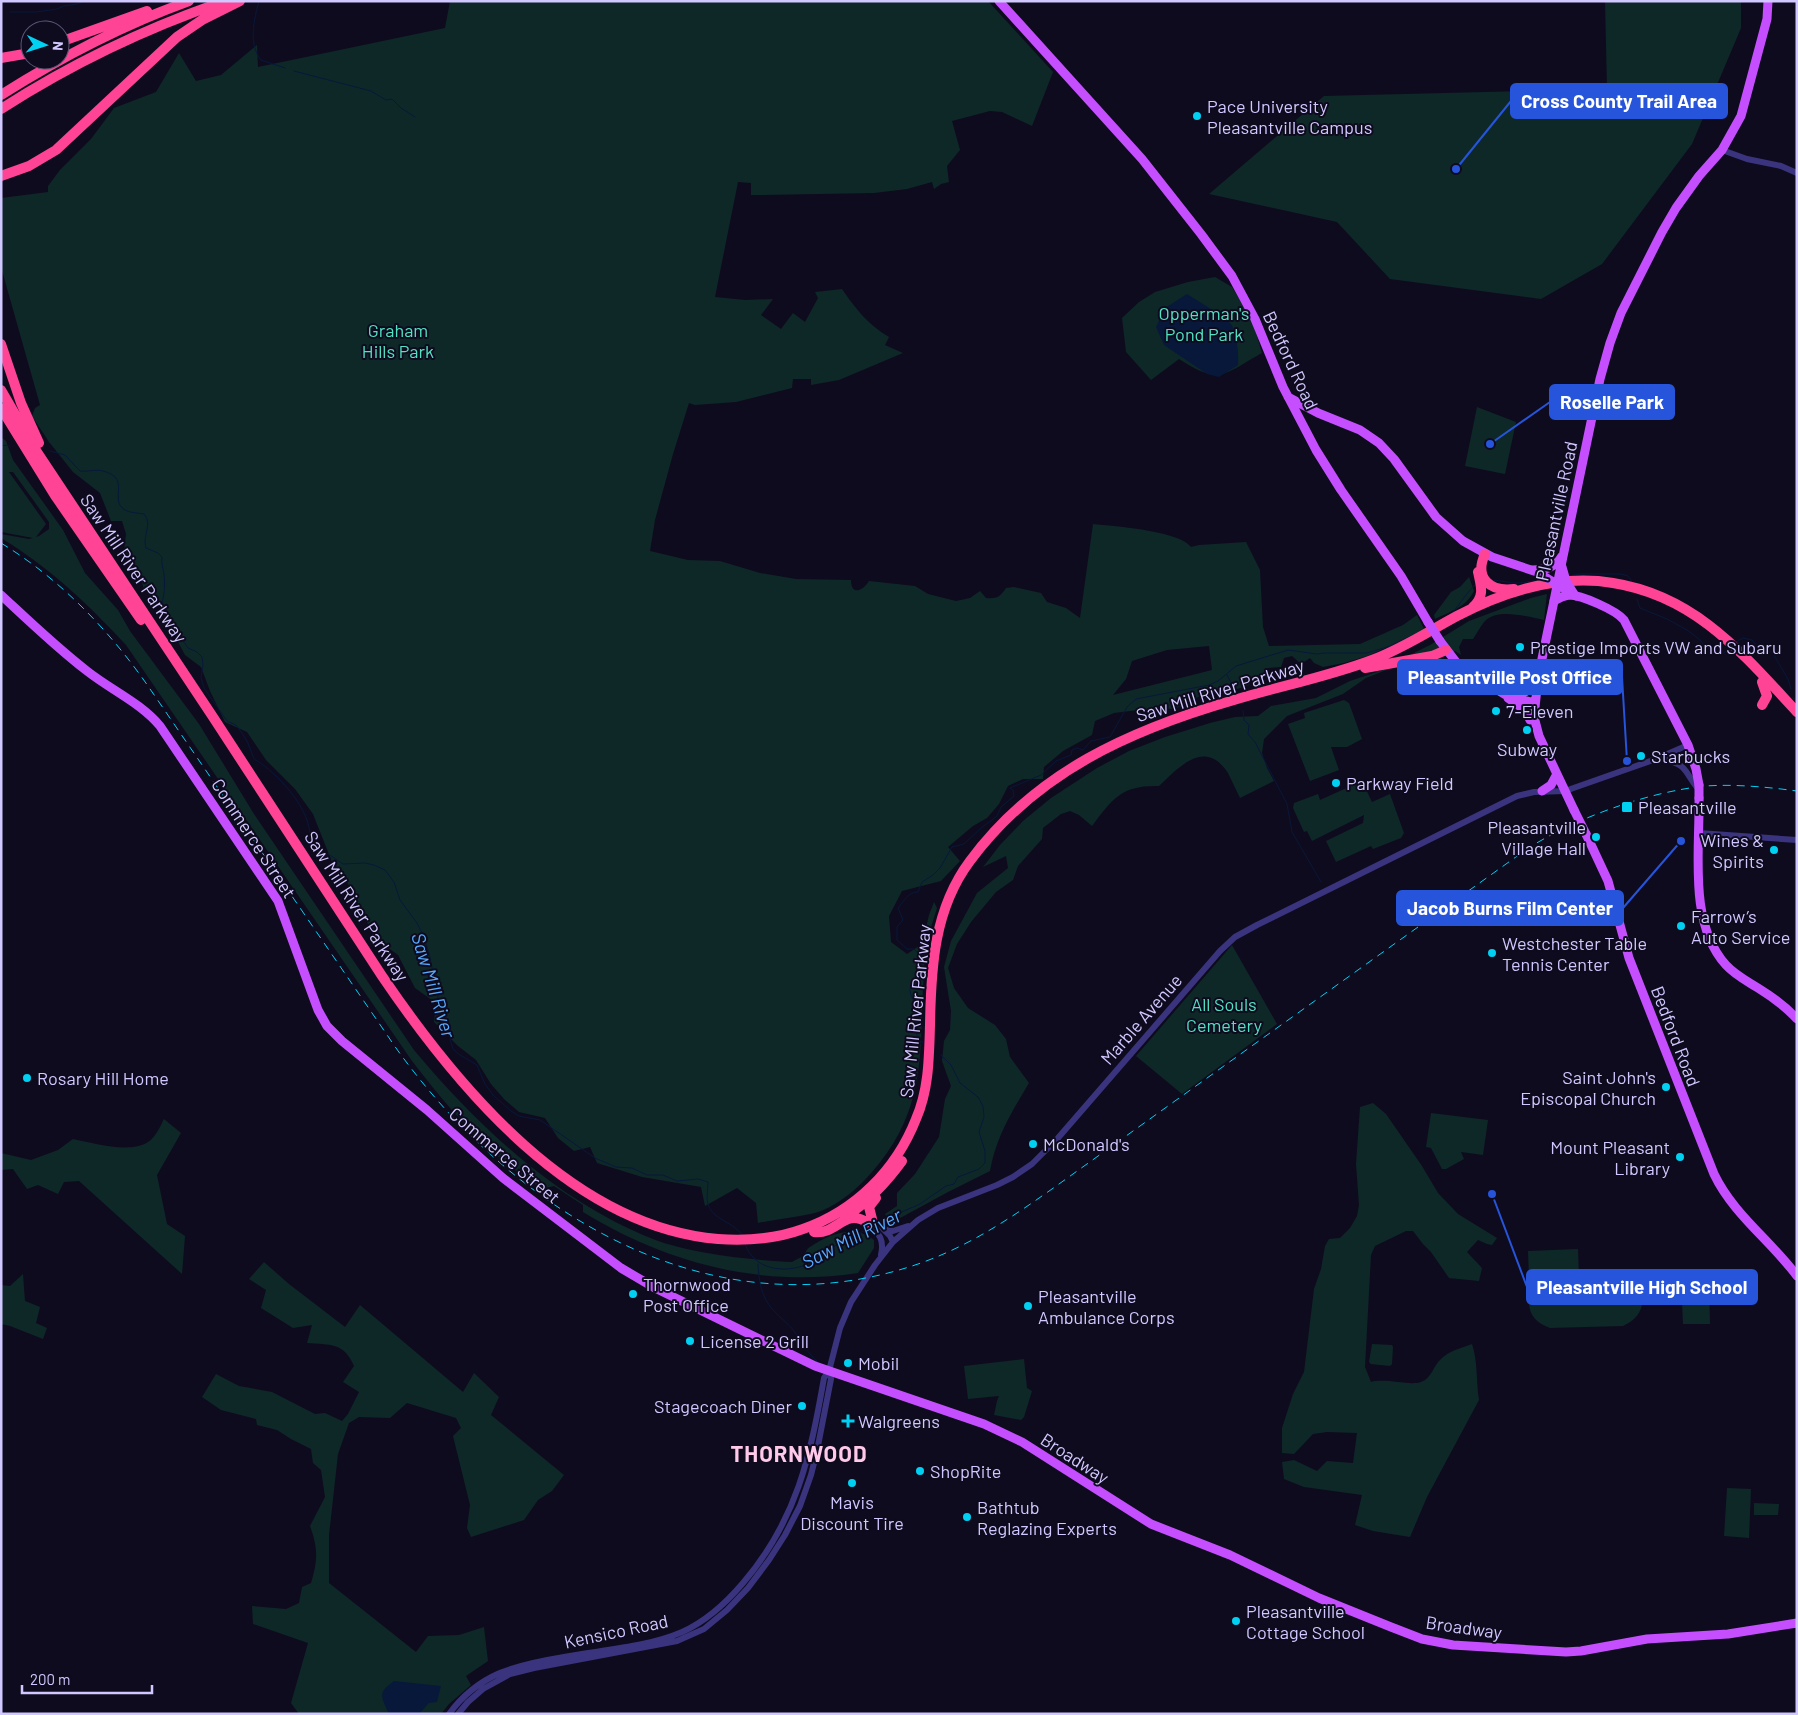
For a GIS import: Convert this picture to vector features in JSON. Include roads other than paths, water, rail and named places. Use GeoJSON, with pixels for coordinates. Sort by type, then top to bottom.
{"type":"FeatureCollection","features":[{"type":"Feature","properties":{"kind":"highway"},"geometry":{"type":"LineString","coordinates":[[70,39],[179,1]]}},
{"type":"Feature","properties":{"kind":"highway"},"geometry":{"type":"LineString","coordinates":[[1,95],[88,46],[189,1]]}},
{"type":"Feature","properties":{"kind":"highway"},"geometry":{"type":"LineString","coordinates":[[1,109],[52,78],[115,46],[174,20],[225,1]]}},
{"type":"Feature","properties":{"kind":"highway"},"geometry":{"type":"LineString","coordinates":[[1,176],[29,166],[56,150],[182,33],[202,20],[240,1]]}},
{"type":"Feature","properties":{"kind":"highway"},"geometry":{"type":"LineString","coordinates":[[1,58],[20,55]]}},
{"type":"Feature","properties":{"kind":"highway"},"geometry":{"type":"LineString","coordinates":[[1,344],[24,411],[57,482]]}},
{"type":"Feature","properties":{"kind":"highway","name":"Saw Mill River Parkway"},"geometry":{"type":"LineString","coordinates":[[1,390],[57,482],[214,717],[391,989],[428,1040],[469,1090],[507,1130],[537,1156],[576,1184],[609,1204],[638,1219],[668,1229],[736,1242]]}},
{"type":"Feature","properties":{"kind":"highway","name":"Saw Mill River Parkway"},"geometry":{"type":"LineString","coordinates":[[1,409],[65,511],[210,719],[387,992],[424,1043],[470,1099],[527,1154],[565,1183],[606,1208],[642,1226],[672,1236],[703,1242],[783,1240],[814,1232],[838,1220],[883,1186],[904,1158],[920,1124],[931,1086],[934,1062],[937,967],[946,920],[951,905],[965,877],[983,851],[1005,828],[1027,806],[1052,786],[1092,760],[1127,742],[1194,717],[1362,668],[1406,650],[1454,623],[1490,606],[1528,593],[1568,586],[1590,585],[1613,588],[1652,598],[1694,619],[1727,642]]}},
{"type":"Feature","properties":{"kind":"highway"},"geometry":{"type":"LineString","coordinates":[[1483,553],[1482,573],[1492,587],[1506,590],[1532,587]]}},
{"type":"Feature","properties":{"kind":"highway"},"geometry":{"type":"LineString","coordinates":[[1465,612],[1477,603],[1481,596],[1482,589],[1477,567],[1483,553]]}},
{"type":"Feature","properties":{"kind":"highway","name":"Saw Mill River Parkway"},"geometry":{"type":"LineString","coordinates":[[750,1241],[800,1230],[822,1222],[857,1204],[901,1150],[915,1122],[923,1099],[929,1068],[933,957],[944,910],[964,869],[981,846],[1014,812],[1044,787],[1076,764],[1132,735],[1191,713],[1373,660],[1409,643],[1465,612],[1532,587],[1557,582],[1588,581],[1635,587],[1686,609],[1707,622],[1785,695],[1797,712]]}},
{"type":"Feature","properties":{"kind":"highway"},"geometry":{"type":"LineString","coordinates":[[1362,668],[1432,656],[1443,646]]}},
{"type":"Feature","properties":{"kind":"highway","name":"Saw Mill River Parkway"},"geometry":{"type":"LineString","coordinates":[[1736,650],[1797,720]]}},
{"type":"Feature","properties":{"kind":"highway"},"geometry":{"type":"LineString","coordinates":[[1762,682],[1767,696],[1762,705]]}},
{"type":"Feature","properties":{"kind":"highway"},"geometry":{"type":"LineString","coordinates":[[874,1225],[869,1208],[870,1203],[894,1179],[902,1168],[904,1158]]}},
{"type":"Feature","properties":{"kind":"highway"},"geometry":{"type":"LineString","coordinates":[[814,1232],[822,1233],[852,1217],[874,1225]]}},
{"type":"Feature","properties":{"kind":"main road","name":"Bedford Road"},"geometry":{"type":"LineString","coordinates":[[999,1],[1137,153],[1207,241],[1232,276],[1243,296],[1288,396],[1325,466],[1404,581],[1443,646],[1465,670],[1507,696],[1525,710],[1534,730],[1538,732]]}},
{"type":"Feature","properties":{"kind":"main road","name":"Pleasantville Road"},"geometry":{"type":"LineString","coordinates":[[1533,702],[1554,601],[1559,565],[1564,554],[1600,379],[1610,343],[1621,313],[1651,252],[1676,208],[1699,176],[1722,150],[1741,116],[1766,19],[1768,1]]}},
{"type":"Feature","properties":{"kind":"main road"},"geometry":{"type":"LineString","coordinates":[[1288,396],[1318,412],[1360,430],[1379,443],[1394,459],[1439,521],[1459,538],[1483,553],[1536,570],[1576,596],[1613,610],[1624,620],[1688,745],[1696,769],[1699,791],[1700,833],[1698,884],[1705,924],[1714,947],[1727,966],[1741,978],[1773,998],[1797,1019]]}},
{"type":"Feature","properties":{"kind":"main road"},"geometry":{"type":"LineString","coordinates":[[1536,570],[1559,565],[1565,580],[1576,596]]}},
{"type":"Feature","properties":{"kind":"main road","name":"Commerce Street"},"geometry":{"type":"LineString","coordinates":[[1,595],[85,670],[144,710],[160,726],[278,902],[318,1010],[330,1029],[427,1110],[477,1156],[524,1195],[615,1265],[829,1371]]}},
{"type":"Feature","properties":{"kind":"main road"},"geometry":{"type":"LineString","coordinates":[[1554,601],[1565,596],[1576,596]]}},
{"type":"Feature","properties":{"kind":"main road"},"geometry":{"type":"LineString","coordinates":[[1507,696],[1525,692],[1536,682]]}},
{"type":"Feature","properties":{"kind":"main road","name":"Bedford Road"},"geometry":{"type":"LineString","coordinates":[[1507,696],[1533,702],[1538,732],[1607,879],[1628,958],[1714,1174],[1730,1200],[1797,1276]]}},
{"type":"Feature","properties":{"kind":"main road"},"geometry":{"type":"LineString","coordinates":[[1530,720],[1533,702]]}},
{"type":"Feature","properties":{"kind":"main road"},"geometry":{"type":"LineString","coordinates":[[1542,791],[1551,785],[1557,774]]}},
{"type":"Feature","properties":{"kind":"main road","name":"Broadway"},"geometry":{"type":"LineString","coordinates":[[829,1371],[984,1424],[1022,1442],[1150,1524],[1230,1555],[1327,1601],[1403,1632],[1436,1642],[1454,1645],[1566,1652],[1582,1651],[1635,1640],[1736,1633],[1797,1623]]}},
{"type":"Feature","properties":{"kind":"street"},"geometry":{"type":"LineString","coordinates":[[1722,150],[1747,159],[1781,166],[1797,173]]}},
{"type":"Feature","properties":{"kind":"street","name":"Marble Avenue"},"geometry":{"type":"LineString","coordinates":[[829,1371],[847,1310],[857,1291],[893,1242],[913,1224],[938,1208],[1005,1181],[1038,1159],[1220,951],[1238,935],[1513,797],[1529,792],[1565,791],[1660,758],[1688,745]]}},
{"type":"Feature","properties":{"kind":"street"},"geometry":{"type":"LineString","coordinates":[[1660,758],[1678,763],[1685,768],[1699,791]]}},
{"type":"Feature","properties":{"kind":"street"},"geometry":{"type":"LineString","coordinates":[[1700,833],[1797,840]]}},
{"type":"Feature","properties":{"kind":"street"},"geometry":{"type":"LineString","coordinates":[[857,1204],[874,1225],[883,1242],[881,1256]]}},
{"type":"Feature","properties":{"kind":"street"},"geometry":{"type":"LineString","coordinates":[[874,1225],[893,1231],[913,1224]]}},
{"type":"Feature","properties":{"kind":"street"},"geometry":{"type":"LineString","coordinates":[[874,1225],[890,1236],[893,1242]]}},
{"type":"Feature","properties":{"kind":"street","name":"Kensico Road"},"geometry":{"type":"LineString","coordinates":[[449,1714],[460,1700],[476,1686],[506,1669],[659,1640],[688,1630],[717,1610],[739,1588],[763,1558],[790,1510],[806,1467],[824,1378],[829,1371]]}},
{"type":"Feature","properties":{"kind":"street","name":"Kensico Road"},"geometry":{"type":"LineString","coordinates":[[458,1714],[479,1692],[510,1674],[676,1641],[699,1631],[724,1614],[748,1588],[769,1560],[788,1531],[800,1506],[818,1446],[831,1379],[829,1371]]}},
{"type":"Feature","properties":{"kind":"water"},"geometry":{"type":"Polygon","coordinates":[[[1187,294],[1225,319],[1230,323],[1234,331],[1238,349],[1238,365],[1219,377],[1207,374],[1164,345],[1156,327],[1165,308],[1187,294]]]}},
{"type":"Feature","properties":{"kind":"water"},"geometry":{"type":"Polygon","coordinates":[[[394,1681],[441,1686],[437,1702],[429,1703],[419,1714],[389,1714],[382,1695],[385,1689],[394,1681]]]}},
{"type":"Feature","properties":{"kind":"waterway"},"geometry":{"type":"LineString","coordinates":[[10,12],[36,12],[57,9],[84,1]]}},
{"type":"Feature","properties":{"kind":"waterway"},"geometry":{"type":"LineString","coordinates":[[259,1],[253,32],[257,54],[261,60],[285,68]]}},
{"type":"Feature","properties":{"kind":"waterway"},"geometry":{"type":"LineString","coordinates":[[294,71],[371,91],[386,100],[392,99],[401,108],[415,117]]}},
{"type":"Feature","properties":{"kind":"waterway","name":"Saw Mill River"},"geometry":{"type":"LineString","coordinates":[[1,445],[10,446]]}},
{"type":"Feature","properties":{"kind":"waterway","name":"Saw Mill River"},"geometry":{"type":"LineString","coordinates":[[50,451],[65,455],[80,471],[100,470],[112,474],[118,484],[118,501],[120,506],[127,511],[144,514],[147,518],[146,548],[158,553],[162,557],[164,586],[160,607],[188,648],[197,652],[202,657],[201,678],[204,688],[227,721],[236,725],[242,733],[254,759],[273,773],[292,793],[305,816],[310,839],[315,845],[343,864],[365,863],[385,870],[394,882],[400,900],[417,923],[423,935],[429,953],[440,1007],[453,1049],[477,1065],[485,1084],[493,1095],[519,1116],[540,1120],[595,1158],[616,1167],[632,1168],[647,1175],[663,1175],[677,1181],[698,1179],[708,1182],[707,1199],[712,1211],[742,1235]]}},
{"type":"Feature","properties":{"kind":"waterway","name":"Saw Mill River"},"geometry":{"type":"LineString","coordinates":[[1571,576],[1578,574],[1621,574],[1628,576],[1632,582]]}},
{"type":"Feature","properties":{"kind":"waterway","name":"Saw Mill River"},"geometry":{"type":"LineString","coordinates":[[1492,581],[1515,583],[1535,581]]}},
{"type":"Feature","properties":{"kind":"waterway","name":"Saw Mill River"},"geometry":{"type":"LineString","coordinates":[[1452,613],[1477,584]]}},
{"type":"Feature","properties":{"kind":"waterway","name":"Saw Mill River"},"geometry":{"type":"LineString","coordinates":[[1637,599],[1640,608],[1687,630],[1707,648],[1721,655],[1726,651]]}},
{"type":"Feature","properties":{"kind":"waterway","name":"Saw Mill River"},"geometry":{"type":"LineString","coordinates":[[923,1043],[916,1032],[920,1012],[910,991],[920,972],[922,962],[914,949],[907,949],[897,940],[897,927],[903,920],[898,908],[909,895],[918,892],[922,882],[940,868],[952,847],[964,844],[997,816],[1001,807],[1014,796],[1013,790],[1010,788],[1041,775],[1056,761],[1071,755],[1072,750],[1077,748],[1083,750],[1091,741],[1110,737],[1127,707],[1136,699],[1209,685],[1218,681],[1236,666],[1288,650],[1317,654],[1367,653],[1390,646],[1415,634]]}},
{"type":"Feature","properties":{"kind":"waterway","name":"Saw Mill River"},"geometry":{"type":"LineString","coordinates":[[1736,642],[1743,638],[1752,640],[1757,646],[1772,652],[1788,679],[1791,689]]}},
{"type":"Feature","properties":{"kind":"waterway"},"geometry":{"type":"LineString","coordinates":[[1227,675],[1236,692]]}},
{"type":"Feature","properties":{"kind":"waterway","name":"Saw Mill River"},"geometry":{"type":"LineString","coordinates":[[1792,697],[1797,701]]}},
{"type":"Feature","properties":{"kind":"waterway"},"geometry":{"type":"LineString","coordinates":[[1243,711],[1244,720],[1249,725],[1248,734],[1255,742],[1287,804],[1292,832],[1321,882]]}},
{"type":"Feature","properties":{"kind":"waterway","name":"Saw Mill River"},"geometry":{"type":"LineString","coordinates":[[879,1222],[920,1204],[946,1186],[954,1184],[958,1177],[979,1169],[985,1163],[985,1151],[979,1132],[984,1117],[983,1106],[978,1097],[960,1083],[951,1065],[941,1055]]}},
{"type":"Feature","properties":{"kind":"waterway","name":"Saw Mill River"},"geometry":{"type":"LineString","coordinates":[[745,1244],[755,1260],[771,1268],[789,1269],[808,1264],[824,1252],[869,1228]]}},
{"type":"Feature","properties":{"kind":"waterway"},"geometry":{"type":"LineString","coordinates":[[758,1264],[760,1283],[766,1300],[774,1311],[792,1328],[818,1362]]}},
{"type":"Feature","properties":{"kind":"railway"},"geometry":{"type":"LineString","coordinates":[[1,543],[23,557],[63,589],[117,645],[148,686],[396,1048],[444,1108],[498,1161],[559,1208],[624,1244],[693,1270],[766,1283],[841,1282],[918,1264],[974,1239],[1059,1184],[1527,849],[1567,827],[1636,800],[1683,789],[1728,785],[1797,791]]}},
{"type":"Feature","properties":{"kind":"place","name":"Pace University Pleasantville Campus"},"geometry":{"type":"Point","coordinates":[1197,116]}},
{"type":"Feature","properties":{"kind":"place","name":"Cross County Trail Area"},"geometry":{"type":"Point","coordinates":[1456,169]}},
{"type":"Feature","properties":{"kind":"place","name":"Roselle Park"},"geometry":{"type":"Point","coordinates":[1490,444]}},
{"type":"Feature","properties":{"kind":"place","name":"Prestige Imports VW and Subaru"},"geometry":{"type":"Point","coordinates":[1520,647]}},
{"type":"Feature","properties":{"kind":"place","name":"7-Eleven"},"geometry":{"type":"Point","coordinates":[1496,711]}},
{"type":"Feature","properties":{"kind":"place","name":"Subway"},"geometry":{"type":"Point","coordinates":[1527,730]}},
{"type":"Feature","properties":{"kind":"place","name":"Starbucks"},"geometry":{"type":"Point","coordinates":[1641,756]}},
{"type":"Feature","properties":{"kind":"place","name":"Pleasantville Post Office"},"geometry":{"type":"Point","coordinates":[1627,761]}},
{"type":"Feature","properties":{"kind":"place","name":"Parkway Field"},"geometry":{"type":"Point","coordinates":[1336,783]}},
{"type":"Feature","properties":{"kind":"place","name":"Pleasantville"},"geometry":{"type":"Point","coordinates":[1627,807]}},
{"type":"Feature","properties":{"kind":"place","name":"Pleasantville Village Hall"},"geometry":{"type":"Point","coordinates":[1596,837]}},
{"type":"Feature","properties":{"kind":"place","name":"Jacob Burns Film Center"},"geometry":{"type":"Point","coordinates":[1681,841]}},
{"type":"Feature","properties":{"kind":"place","name":"Wines & Spirits"},"geometry":{"type":"Point","coordinates":[1774,850]}},
{"type":"Feature","properties":{"kind":"place","name":"Farrow’s Auto Service"},"geometry":{"type":"Point","coordinates":[1681,926]}},
{"type":"Feature","properties":{"kind":"place","name":"Westchester Table Tennis Center"},"geometry":{"type":"Point","coordinates":[1492,953]}},
{"type":"Feature","properties":{"kind":"place","name":"Rosary Hill Home"},"geometry":{"type":"Point","coordinates":[27,1078]}},
{"type":"Feature","properties":{"kind":"place","name":"Saint John's Episcopal Church"},"geometry":{"type":"Point","coordinates":[1666,1087]}},
{"type":"Feature","properties":{"kind":"place","name":"McDonald's"},"geometry":{"type":"Point","coordinates":[1033,1144]}},
{"type":"Feature","properties":{"kind":"place","name":"Mount Pleasant Library"},"geometry":{"type":"Point","coordinates":[1680,1157]}},
{"type":"Feature","properties":{"kind":"place","name":"Pleasantville High School"},"geometry":{"type":"Point","coordinates":[1492,1194]}},
{"type":"Feature","properties":{"kind":"place","name":"Thornwood Post Office"},"geometry":{"type":"Point","coordinates":[633,1294]}},
{"type":"Feature","properties":{"kind":"place","name":"Pleasantville Ambulance Corps"},"geometry":{"type":"Point","coordinates":[1028,1306]}},
{"type":"Feature","properties":{"kind":"place","name":"License 2 Grill"},"geometry":{"type":"Point","coordinates":[690,1341]}},
{"type":"Feature","properties":{"kind":"place","name":"Mobil"},"geometry":{"type":"Point","coordinates":[848,1363]}},
{"type":"Feature","properties":{"kind":"place","name":"Stagecoach Diner"},"geometry":{"type":"Point","coordinates":[802,1406]}},
{"type":"Feature","properties":{"kind":"place","name":"Walgreens"},"geometry":{"type":"Point","coordinates":[848,1421]}},
{"type":"Feature","properties":{"kind":"place","name":"ShopRite"},"geometry":{"type":"Point","coordinates":[920,1471]}},
{"type":"Feature","properties":{"kind":"place","name":"Mavis Discount Tire"},"geometry":{"type":"Point","coordinates":[852,1483]}},
{"type":"Feature","properties":{"kind":"place","name":"Bathtub Reglazing Experts"},"geometry":{"type":"Point","coordinates":[967,1517]}},
{"type":"Feature","properties":{"kind":"place","name":"Pleasantville Cottage School"},"geometry":{"type":"Point","coordinates":[1236,1621]}},
{"type":"Feature","properties":{"kind":"district","name":"THORNWOOD"},"geometry":{"type":"Point","coordinates":[799,1453]}},
{"type":"Feature","properties":{"kind":"park label","name":"Opperman's Pond Park"},"geometry":{"type":"Point","coordinates":[1204,323]}},
{"type":"Feature","properties":{"kind":"park label","name":"Graham Hills Park"},"geometry":{"type":"Point","coordinates":[398,340]}},
{"type":"Feature","properties":{"kind":"park label","name":"All Souls Cemetery"},"geometry":{"type":"Point","coordinates":[1224,1014]}}]}
